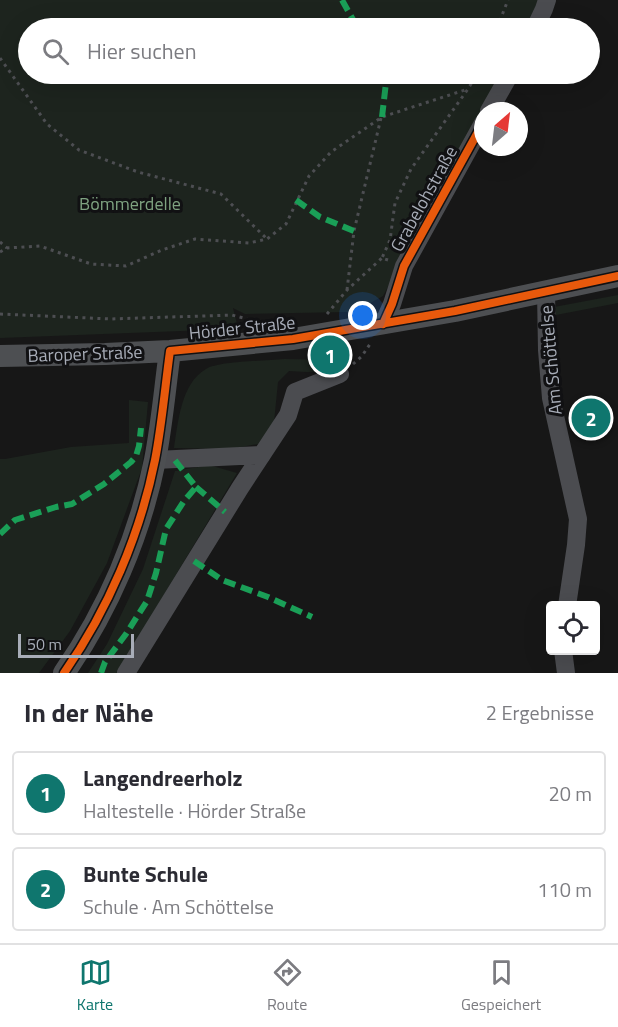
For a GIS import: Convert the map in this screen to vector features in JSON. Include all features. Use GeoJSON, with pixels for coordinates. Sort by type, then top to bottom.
{"type":"FeatureCollection","features":[{"type":"Feature","properties":{"kind":"main road","name":"Hörder Straße"},"geometry":{"type":"LineString","coordinates":[[64,673],[96,622],[114,585],[140,515],[155,460],[170,351],[293,339],[383,324],[618,276]]}},
{"type":"Feature","properties":{"kind":"main road","name":"Baroper Straße"},"geometry":{"type":"LineString","coordinates":[[0,356],[170,351]]}},
{"type":"Feature","properties":{"kind":"street"},"geometry":{"type":"LineString","coordinates":[[540,18],[547,0]]}},
{"type":"Feature","properties":{"kind":"street"},"geometry":{"type":"LineString","coordinates":[[494,102],[504,84]]}},
{"type":"Feature","properties":{"kind":"street","name":"Grabelohstraße"},"geometry":{"type":"LineString","coordinates":[[383,324],[404,267],[474,139]]}},
{"type":"Feature","properties":{"kind":"street","name":"Am Schöttelse"},"geometry":{"type":"LineString","coordinates":[[546,292],[551,398],[578,519],[568,601]]}},
{"type":"Feature","properties":{"kind":"street"},"geometry":{"type":"LineString","coordinates":[[126,673],[288,415],[295,392],[340,374]]}},
{"type":"Feature","properties":{"kind":"street"},"geometry":{"type":"LineString","coordinates":[[155,460],[262,455]]}},
{"type":"Feature","properties":{"kind":"street"},"geometry":{"type":"LineString","coordinates":[[564,655],[566,673]]}},
{"type":"Feature","properties":{"kind":"path"},"geometry":{"type":"LineString","coordinates":[[501,18],[508,0]]}},
{"type":"Feature","properties":{"kind":"path"},"geometry":{"type":"LineString","coordinates":[[0,58],[18,83]]}},
{"type":"Feature","properties":{"kind":"path"},"geometry":{"type":"LineString","coordinates":[[19,84],[47,124],[79,150],[138,172],[221,194],[267,239]]}},
{"type":"Feature","properties":{"kind":"path"},"geometry":{"type":"LineString","coordinates":[[325,316],[347,290],[382,258],[390,240],[395,203],[411,169],[471,84]]}},
{"type":"Feature","properties":{"kind":"path"},"geometry":{"type":"LineString","coordinates":[[0,252],[7,248],[40,246],[91,264],[126,266],[195,239],[249,243],[267,239],[286,224],[309,176],[331,152],[382,117],[468,89]]}},
{"type":"Feature","properties":{"kind":"path"},"geometry":{"type":"LineString","coordinates":[[347,290],[354,231],[382,117]]}},
{"type":"Feature","properties":{"kind":"path"},"geometry":{"type":"LineString","coordinates":[[0,242],[7,248]]}},
{"type":"Feature","properties":{"kind":"path"},"geometry":{"type":"LineString","coordinates":[[382,258],[404,267]]}},
{"type":"Feature","properties":{"kind":"path"},"geometry":{"type":"LineString","coordinates":[[0,314],[111,319],[232,315],[247,319]]}},
{"type":"Feature","properties":{"kind":"path"},"geometry":{"type":"LineString","coordinates":[[340,374],[349,369],[362,356],[383,324]]}},
{"type":"Feature","properties":{"kind":"green space","name":"Bömmerdelle"},"geometry":{"type":"Polygon","coordinates":[[[0,0],[539,0],[533,18],[18,18],[18,84],[500,84],[490,102],[474,102],[474,132],[383,296],[348,312],[245,314],[233,308],[237,324],[207,330],[0,338],[0,0]]]}},
{"type":"Feature","properties":{"kind":"green space"},"geometry":{"type":"Polygon","coordinates":[[[618,295],[618,303],[556,315],[554,307],[618,295]]]}},
{"type":"Feature","properties":{"kind":"green space"},"geometry":{"type":"Polygon","coordinates":[[[284,359],[334,360],[336,371],[289,371],[278,382],[274,422],[258,444],[230,449],[174,448],[182,404],[198,375],[212,366],[221,364],[284,359]]]}},
{"type":"Feature","properties":{"kind":"green space"},"geometry":{"type":"Polygon","coordinates":[[[129,400],[148,402],[142,468],[107,563],[70,631],[39,673],[0,673],[0,459],[71,447],[129,443],[129,400]]]}},
{"type":"Feature","properties":{"kind":"green space"},"geometry":{"type":"Polygon","coordinates":[[[209,465],[237,473],[117,673],[88,673],[107,644],[143,569],[175,471],[209,465]]]}},
{"type":"Feature","properties":{"kind":"marked path"},"geometry":{"type":"LineString","coordinates":[[342,0],[352,18]]}},
{"type":"Feature","properties":{"kind":"marked path"},"geometry":{"type":"LineString","coordinates":[[382,117],[386,84]]}},
{"type":"Feature","properties":{"kind":"marked path"},"geometry":{"type":"LineString","coordinates":[[296,200],[320,217],[354,231]]}},
{"type":"Feature","properties":{"kind":"marked path"},"geometry":{"type":"LineString","coordinates":[[0,534],[15,520],[72,504],[104,484],[136,456],[141,428]]}},
{"type":"Feature","properties":{"kind":"marked path"},"geometry":{"type":"LineString","coordinates":[[101,673],[105,662],[147,601],[166,529],[196,487],[174,459]]}},
{"type":"Feature","properties":{"kind":"marked path"},"geometry":{"type":"LineString","coordinates":[[196,487],[225,512]]}},
{"type":"Feature","properties":{"kind":"marked path"},"geometry":{"type":"LineString","coordinates":[[194,561],[222,580],[312,617]]}},
{"type":"Feature","properties":{"kind":"cycle path"},"geometry":{"type":"LineString","coordinates":[[383,324],[404,266],[474,139]]}},
{"type":"Feature","properties":{"kind":"cycle path"},"geometry":{"type":"LineString","coordinates":[[64,673],[95,624],[108,598],[141,516],[149,488],[162,419],[170,351],[293,339],[455,311],[618,276]]}},
{"type":"Feature","properties":{"kind":"place","name":"Langendreerholz"},"geometry":{"type":"Point","coordinates":[330,355]}},
{"type":"Feature","properties":{"kind":"place","name":"Bunte Schule"},"geometry":{"type":"Point","coordinates":[591,418]}}]}
